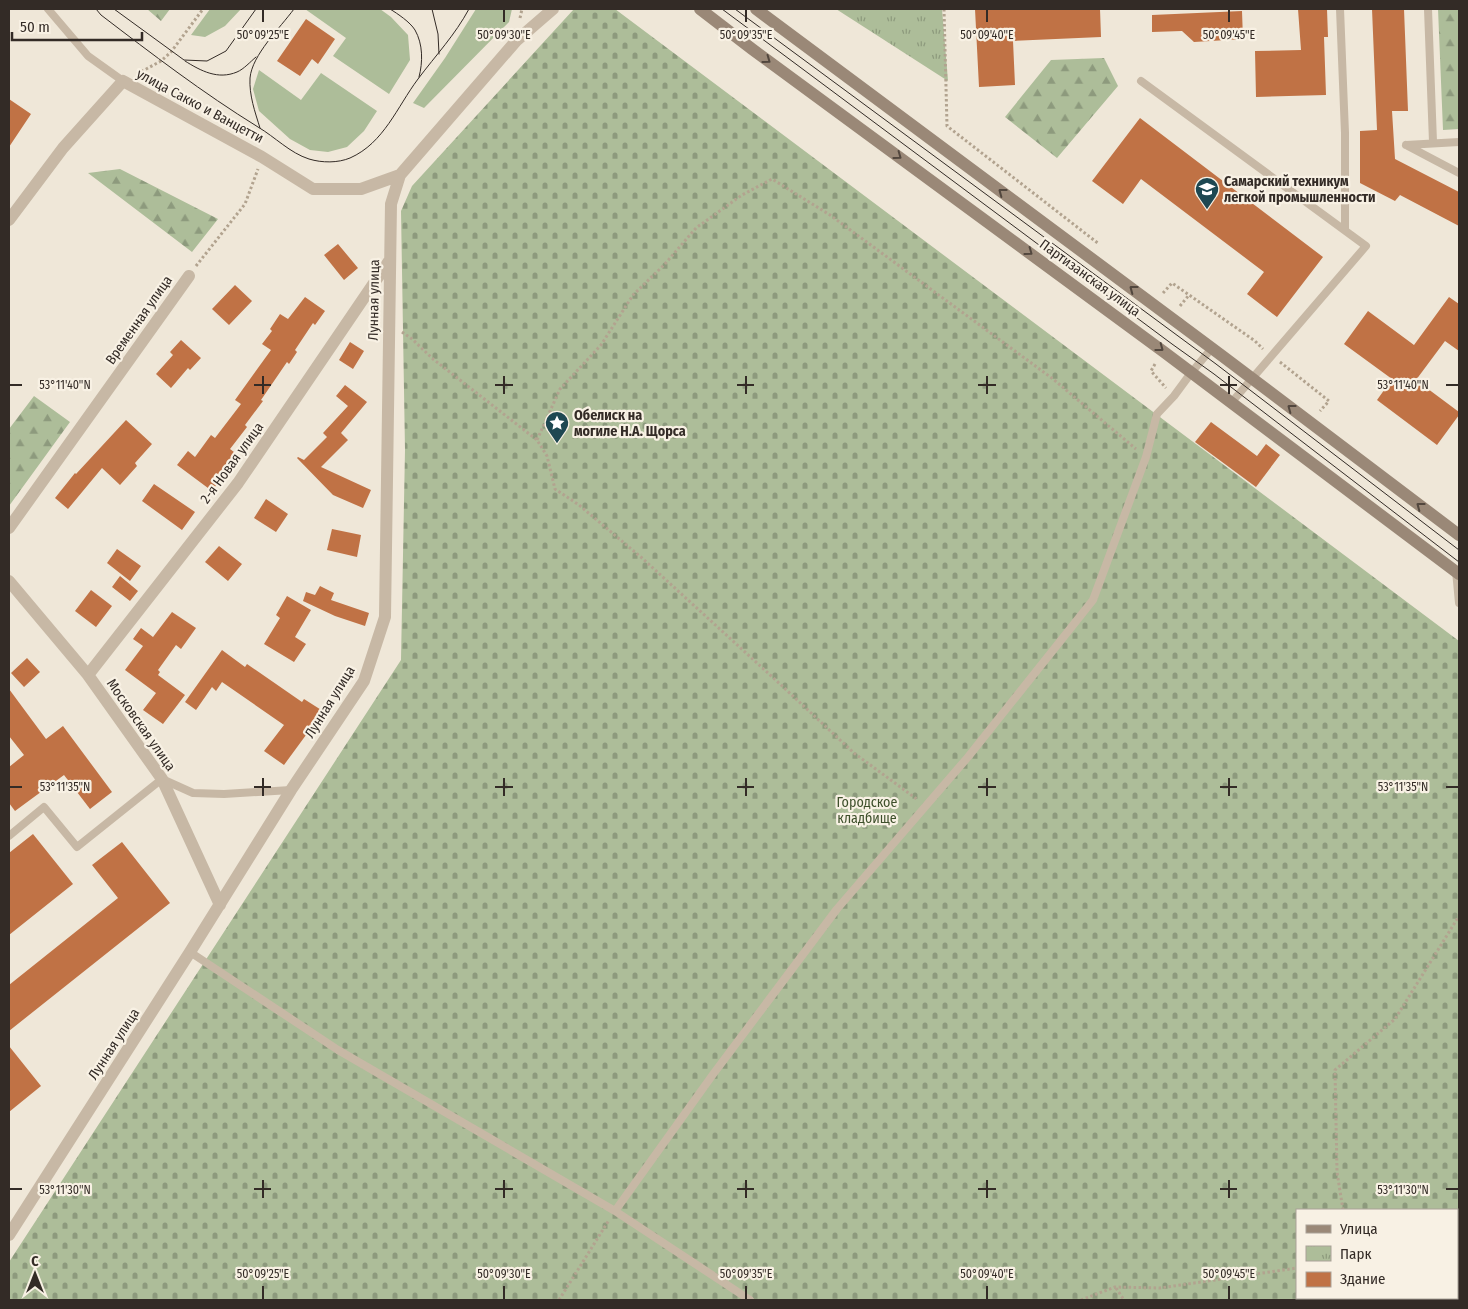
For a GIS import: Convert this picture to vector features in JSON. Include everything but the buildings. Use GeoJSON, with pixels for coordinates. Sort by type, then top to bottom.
{"type":"FeatureCollection","features":[{"type":"Feature","properties":{"kind":"street","name":"Лунная улица"},"geometry":{"type":"LineString","coordinates":[[9,1232],[220,905],[291,790],[364,681],[384,617],[391,204],[400,175],[516,41],[553,9]]}},
{"type":"Feature","properties":{"kind":"street","name":"Партизанская улица"},"geometry":{"type":"LineString","coordinates":[[700,9],[1458,573]]}},
{"type":"Feature","properties":{"kind":"street","name":"Партизанская улица"},"geometry":{"type":"LineString","coordinates":[[756,9],[1212,348],[1459,535]]}},
{"type":"Feature","properties":{"kind":"street","name":"улица Сакко и Ванцетти"},"geometry":{"type":"LineString","coordinates":[[9,220],[63,148],[123,81],[262,157],[313,189],[361,188],[400,175]]}},
{"type":"Feature","properties":{"kind":"street","name":"2-я Новая улица"},"geometry":{"type":"LineString","coordinates":[[88,675],[238,483],[389,261]]}},
{"type":"Feature","properties":{"kind":"street","name":"Временная улица"},"geometry":{"type":"LineString","coordinates":[[9,528],[188,276]]}},
{"type":"Feature","properties":{"kind":"street","name":"Московская улица"},"geometry":{"type":"LineString","coordinates":[[9,582],[88,675],[162,779],[220,905]]}},
{"type":"Feature","properties":{"kind":"lane"},"geometry":{"type":"LineString","coordinates":[[48,9],[88,56],[123,81]]}},
{"type":"Feature","properties":{"kind":"lane"},"geometry":{"type":"LineString","coordinates":[[1340,9],[1345,133],[1345,229]]}},
{"type":"Feature","properties":{"kind":"lane"},"geometry":{"type":"LineString","coordinates":[[1428,9],[1433,142]]}},
{"type":"Feature","properties":{"kind":"lane"},"geometry":{"type":"LineString","coordinates":[[1141,80],[1366,246],[1231,403]]}},
{"type":"Feature","properties":{"kind":"lane"},"geometry":{"type":"LineString","coordinates":[[1459,142],[1406,145],[1459,173]]}},
{"type":"Feature","properties":{"kind":"lane"},"geometry":{"type":"LineString","coordinates":[[615,1211],[714,1073],[838,909],[968,758],[1093,600],[1146,458],[1156,414],[1174,396],[1212,348]]}},
{"type":"Feature","properties":{"kind":"lane"},"geometry":{"type":"LineString","coordinates":[[1458,573],[1459,603]]}},
{"type":"Feature","properties":{"kind":"lane"},"geometry":{"type":"LineString","coordinates":[[9,836],[44,807],[77,848],[162,779],[193,793],[224,794],[291,790]]}},
{"type":"Feature","properties":{"kind":"lane"},"geometry":{"type":"LineString","coordinates":[[190,952],[338,1050],[615,1211],[750,1300]]}},
{"type":"Feature","properties":{"kind":"path"},"geometry":{"type":"LineString","coordinates":[[123,81],[161,61],[171,52],[203,9]]}},
{"type":"Feature","properties":{"kind":"path"},"geometry":{"type":"LineString","coordinates":[[944,9],[947,126],[1102,246]]}},
{"type":"Feature","properties":{"kind":"path"},"geometry":{"type":"LineString","coordinates":[[188,276],[245,204],[262,157]]}},
{"type":"Feature","properties":{"kind":"path"},"geometry":{"type":"LineString","coordinates":[[537,440],[560,389],[601,345],[633,295],[664,265],[696,228],[742,195],[772,179],[830,215],[1045,374],[1146,458]]}},
{"type":"Feature","properties":{"kind":"path"},"geometry":{"type":"LineString","coordinates":[[1163,293],[1172,284],[1189,295],[1255,341],[1329,401],[1320,412],[1312,406]]}},
{"type":"Feature","properties":{"kind":"path"},"geometry":{"type":"LineString","coordinates":[[1156,287],[1169,298]]}},
{"type":"Feature","properties":{"kind":"path"},"geometry":{"type":"LineString","coordinates":[[1180,306],[1189,295]]}},
{"type":"Feature","properties":{"kind":"path"},"geometry":{"type":"LineString","coordinates":[[1174,302],[1187,312]]}},
{"type":"Feature","properties":{"kind":"path"},"geometry":{"type":"LineString","coordinates":[[388,326],[412,339],[433,359],[537,440],[547,456],[556,489],[579,505],[642,558],[854,753],[927,806]]}},
{"type":"Feature","properties":{"kind":"path"},"geometry":{"type":"LineString","coordinates":[[1157,361],[1151,371],[1174,396]]}},
{"type":"Feature","properties":{"kind":"path"},"geometry":{"type":"LineString","coordinates":[[1343,1209],[1337,1172],[1335,1070],[1395,1020],[1459,916]]}},
{"type":"Feature","properties":{"kind":"path"},"geometry":{"type":"LineString","coordinates":[[559,1300],[615,1211]]}},
{"type":"Feature","properties":{"kind":"path"},"geometry":{"type":"LineString","coordinates":[[1081,1300],[1115,1287],[1160,1288],[1296,1268]]}},
{"type":"Feature","properties":{"kind":"path"},"geometry":{"type":"LineString","coordinates":[[1115,1287],[1124,1300]]}},
{"type":"Feature","properties":{"kind":"green space"},"geometry":{"type":"Polygon","coordinates":[[[147,9],[170,9],[161,21],[147,9]]]}},
{"type":"Feature","properties":{"kind":"green space"},"geometry":{"type":"Polygon","coordinates":[[[210,9],[241,9],[225,26],[205,37],[191,35],[210,9]]]}},
{"type":"Feature","properties":{"kind":"green space"},"geometry":{"type":"Polygon","coordinates":[[[305,9],[380,9],[391,17],[408,35],[410,60],[389,94],[333,56],[346,38],[305,9]]]}},
{"type":"Feature","properties":{"kind":"green space"},"geometry":{"type":"Polygon","coordinates":[[[476,9],[512,9],[509,22],[424,108],[413,103],[445,58],[476,9]]]}},
{"type":"Feature","properties":{"kind":"green space","name":"Городское кладбище"},"geometry":{"type":"Polygon","coordinates":[[[574,9],[615,9],[1459,641],[1459,1300],[9,1300],[9,1262],[401,660],[405,450],[401,211],[412,186],[574,9]]]}},
{"type":"Feature","properties":{"kind":"green space"},"geometry":{"type":"Polygon","coordinates":[[[836,9],[942,9],[948,81],[836,9]]]}},
{"type":"Feature","properties":{"kind":"green space"},"geometry":{"type":"Polygon","coordinates":[[[1438,9],[1459,9],[1459,129],[1443,130],[1438,9]]]}},
{"type":"Feature","properties":{"kind":"green space"},"geometry":{"type":"Polygon","coordinates":[[[1104,58],[1118,86],[1057,158],[1005,117],[1051,60],[1104,58]]]}},
{"type":"Feature","properties":{"kind":"green space"},"geometry":{"type":"Polygon","coordinates":[[[259,70],[301,100],[321,73],[377,111],[364,131],[347,147],[328,152],[310,150],[290,139],[259,111],[253,89],[259,70]]]}},
{"type":"Feature","properties":{"kind":"green space"},"geometry":{"type":"Polygon","coordinates":[[[120,169],[218,219],[192,252],[88,173],[120,169]]]}},
{"type":"Feature","properties":{"kind":"green space"},"geometry":{"type":"Polygon","coordinates":[[[34,396],[70,422],[9,506],[9,429],[34,396]]]}},
{"type":"Feature","properties":{"kind":"tram line"},"geometry":{"type":"LineString","coordinates":[[96,9],[101,15],[178,73],[289,149],[309,159],[330,162],[350,158],[362,151],[381,134],[410,90],[458,28],[469,9]]}},
{"type":"Feature","properties":{"kind":"tram line"},"geometry":{"type":"LineString","coordinates":[[114,9],[184,60],[207,61],[226,51],[256,9]]}},
{"type":"Feature","properties":{"kind":"tram line"},"geometry":{"type":"LineString","coordinates":[[260,128],[250,91],[252,69],[261,51],[294,9]]}},
{"type":"Feature","properties":{"kind":"tram line"},"geometry":{"type":"LineString","coordinates":[[390,9],[410,24],[418,35],[421,53],[419,77]]}},
{"type":"Feature","properties":{"kind":"tram line"},"geometry":{"type":"LineString","coordinates":[[432,9],[438,34],[439,54]]}},
{"type":"Feature","properties":{"kind":"tram line"},"geometry":{"type":"LineString","coordinates":[[722,9],[1214,374],[1459,562]]}},
{"type":"Feature","properties":{"kind":"tram line"},"geometry":{"type":"LineString","coordinates":[[735,9],[1216,364],[1459,550]]}},
{"type":"Feature","properties":{"kind":"tram line"},"geometry":{"type":"LineString","coordinates":[[185,61],[203,71],[223,75],[240,71],[256,57]]}},
{"type":"Feature","properties":{"kind":"place","name":"Самарский техникум легкой промышленности"},"geometry":{"type":"Point","coordinates":[1207,210]}},
{"type":"Feature","properties":{"kind":"place","name":"Обелиск на могиле Н.А. Щорса"},"geometry":{"type":"Point","coordinates":[557,444]}}]}
